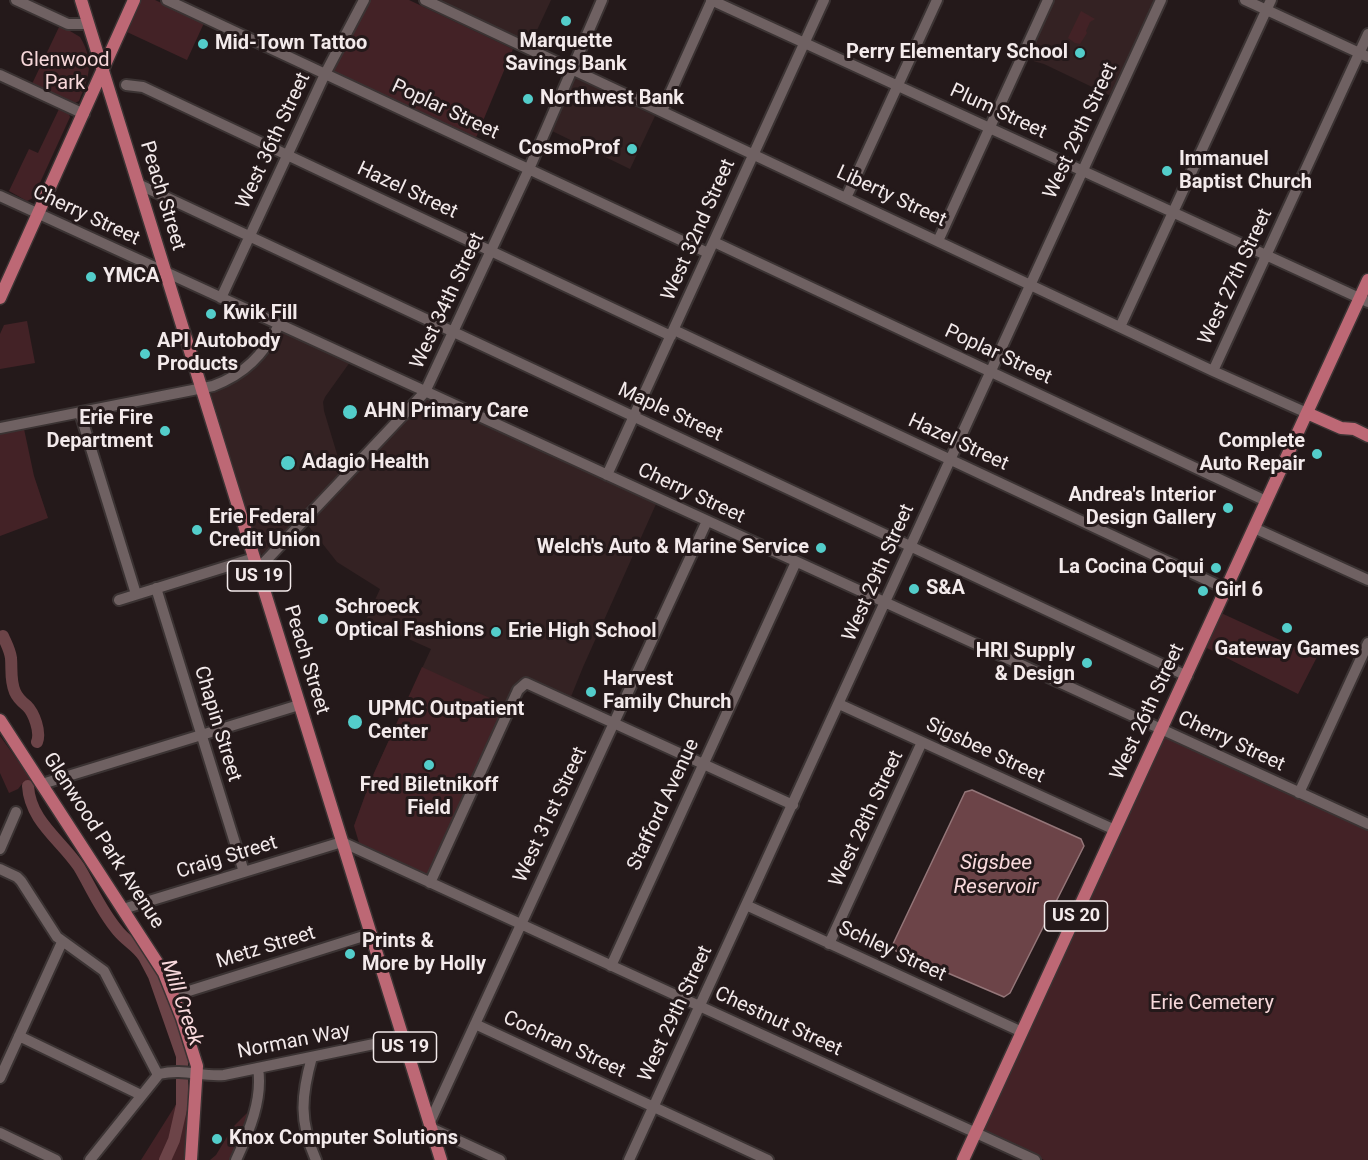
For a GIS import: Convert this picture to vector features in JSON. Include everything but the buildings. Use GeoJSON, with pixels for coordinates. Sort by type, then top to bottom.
{"type":"FeatureCollection","features":[{"type":"Feature","properties":{"kind":"main road","name":"Peach Street"},"geometry":{"type":"LineString","coordinates":[[81,0],[441,1160]]}},
{"type":"Feature","properties":{"kind":"main road"},"geometry":{"type":"LineString","coordinates":[[0,298],[134,0]]}},
{"type":"Feature","properties":{"kind":"main road","name":"West 26th Street"},"geometry":{"type":"LineString","coordinates":[[963,1160],[1307,413],[1364,300],[1368,280]]}},
{"type":"Feature","properties":{"kind":"main road","name":"Liberty Street"},"geometry":{"type":"LineString","coordinates":[[1307,413],[1341,428],[1351,437],[1368,445]]}},
{"type":"Feature","properties":{"kind":"main road","name":"Liberty Street"},"geometry":{"type":"LineString","coordinates":[[1341,428],[1354,429],[1368,436]]}},
{"type":"Feature","properties":{"kind":"main road","name":"Glenwood Park Avenue"},"geometry":{"type":"LineString","coordinates":[[0,720],[161,967],[191,1044],[193,1072],[190,1160]]}},
{"type":"Feature","properties":{"kind":"street"},"geometry":{"type":"LineString","coordinates":[[16,0],[68,24],[88,24]]}},
{"type":"Feature","properties":{"kind":"street","name":"Poplar Street"},"geometry":{"type":"LineString","coordinates":[[167,0],[708,253]]}},
{"type":"Feature","properties":{"kind":"street","name":"West 36th Street"},"geometry":{"type":"LineString","coordinates":[[221,298],[325,74],[364,0]]}},
{"type":"Feature","properties":{"kind":"street","name":"Liberty Street"},"geometry":{"type":"LineString","coordinates":[[425,0],[1307,413]]}},
{"type":"Feature","properties":{"kind":"street","name":"West 34th Street"},"geometry":{"type":"LineString","coordinates":[[256,564],[425,392],[529,170],[602,0]]}},
{"type":"Feature","properties":{"kind":"street"},"geometry":{"type":"LineString","coordinates":[[662,111],[712,0]]}},
{"type":"Feature","properties":{"kind":"street","name":"Plum Street"},"geometry":{"type":"LineString","coordinates":[[712,0],[1364,300]]}},
{"type":"Feature","properties":{"kind":"street","name":"West 32nd Street"},"geometry":{"type":"LineString","coordinates":[[607,475],[824,0]]}},
{"type":"Feature","properties":{"kind":"street"},"geometry":{"type":"LineString","coordinates":[[846,198],[937,0]]}},
{"type":"Feature","properties":{"kind":"street"},"geometry":{"type":"LineString","coordinates":[[938,241],[1048,0]]}},
{"type":"Feature","properties":{"kind":"street","name":"West 29th Street"},"geometry":{"type":"LineString","coordinates":[[629,1160],[1161,0]]}},
{"type":"Feature","properties":{"kind":"street"},"geometry":{"type":"LineString","coordinates":[[1245,0],[1268,5],[1364,55]]}},
{"type":"Feature","properties":{"kind":"street"},"geometry":{"type":"LineString","coordinates":[[1120,327],[1268,5]]}},
{"type":"Feature","properties":{"kind":"street","name":"West 27th Street"},"geometry":{"type":"LineString","coordinates":[[1213,370],[1266,255],[1364,55],[1368,34]]}},
{"type":"Feature","properties":{"kind":"street"},"geometry":{"type":"LineString","coordinates":[[0,75],[84,114]]}},
{"type":"Feature","properties":{"kind":"street","name":"Hazel Street"},"geometry":{"type":"LineString","coordinates":[[126,85],[143,87],[672,333],[951,459],[1226,589]]}},
{"type":"Feature","properties":{"kind":"street","name":"Maple Street"},"geometry":{"type":"LineString","coordinates":[[138,184],[1186,676]]}},
{"type":"Feature","properties":{"kind":"street","name":"Cherry Street"},"geometry":{"type":"LineString","coordinates":[[0,196],[1368,824]]}},
{"type":"Feature","properties":{"kind":"street","name":"Poplar Street"},"geometry":{"type":"LineString","coordinates":[[714,242],[1266,501]]}},
{"type":"Feature","properties":{"kind":"street"},"geometry":{"type":"LineString","coordinates":[[0,428],[201,389],[227,381],[248,368],[265,348],[279,324]]}},
{"type":"Feature","properties":{"kind":"street"},"geometry":{"type":"LineString","coordinates":[[80,413],[136,594]]}},
{"type":"Feature","properties":{"kind":"street","name":"West 31st Street"},"geometry":{"type":"LineString","coordinates":[[430,1126],[707,521]]}},
{"type":"Feature","properties":{"kind":"street"},"geometry":{"type":"LineString","coordinates":[[1254,528],[1368,580]]}},
{"type":"Feature","properties":{"kind":"street","name":"Stafford Avenue"},"geometry":{"type":"LineString","coordinates":[[611,966],[796,562]]}},
{"type":"Feature","properties":{"kind":"street"},"geometry":{"type":"LineString","coordinates":[[119,600],[156,588],[256,564]]}},
{"type":"Feature","properties":{"kind":"street","name":"Chapin Street"},"geometry":{"type":"LineString","coordinates":[[156,588],[244,872]]}},
{"type":"Feature","properties":{"kind":"street"},"geometry":{"type":"LineString","coordinates":[[1299,793],[1368,643]]}},
{"type":"Feature","properties":{"kind":"street"},"geometry":{"type":"LineString","coordinates":[[430,883],[518,690],[523,685],[530,684],[792,805]]}},
{"type":"Feature","properties":{"kind":"street","name":"Sigsbee Street"},"geometry":{"type":"LineString","coordinates":[[839,704],[1115,830]]}},
{"type":"Feature","properties":{"kind":"street"},"geometry":{"type":"LineString","coordinates":[[42,784],[299,705]]}},
{"type":"Feature","properties":{"kind":"street","name":"West 28th Street"},"geometry":{"type":"LineString","coordinates":[[829,944],[922,742]]}},
{"type":"Feature","properties":{"kind":"street"},"geometry":{"type":"LineString","coordinates":[[0,849],[16,812]]}},
{"type":"Feature","properties":{"kind":"street","name":"Chestnut Street"},"geometry":{"type":"LineString","coordinates":[[342,842],[1035,1160]]}},
{"type":"Feature","properties":{"kind":"street","name":"Craig Street"},"geometry":{"type":"LineString","coordinates":[[123,909],[342,842]]}},
{"type":"Feature","properties":{"kind":"street"},"geometry":{"type":"LineString","coordinates":[[0,869],[21,881],[62,942],[104,971],[158,1075],[90,1160]]}},
{"type":"Feature","properties":{"kind":"street","name":"Schley Street"},"geometry":{"type":"LineString","coordinates":[[746,905],[1022,1032]]}},
{"type":"Feature","properties":{"kind":"street","name":"Metz Street"},"geometry":{"type":"LineString","coordinates":[[173,996],[370,934]]}},
{"type":"Feature","properties":{"kind":"street"},"geometry":{"type":"LineString","coordinates":[[0,1078],[62,942]]}},
{"type":"Feature","properties":{"kind":"street","name":"Cochran Street"},"geometry":{"type":"LineString","coordinates":[[476,1024],[768,1160]]}},
{"type":"Feature","properties":{"kind":"street"},"geometry":{"type":"LineString","coordinates":[[19,1036],[141,1095]]}},
{"type":"Feature","properties":{"kind":"street","name":"Norman Way"},"geometry":{"type":"LineString","coordinates":[[158,1075],[193,1072],[217,1075],[403,1038]]}},
{"type":"Feature","properties":{"kind":"street"},"geometry":{"type":"LineString","coordinates":[[312,1057],[305,1082],[303,1113],[306,1133],[316,1160]]}},
{"type":"Feature","properties":{"kind":"street"},"geometry":{"type":"LineString","coordinates":[[236,1160],[254,1120],[259,1080],[258,1068]]}},
{"type":"Feature","properties":{"kind":"street"},"geometry":{"type":"LineString","coordinates":[[430,1126],[500,1160]]}},
{"type":"Feature","properties":{"kind":"street"},"geometry":{"type":"LineString","coordinates":[[0,1133],[56,1160]]}},
{"type":"Feature","properties":{"kind":"shaded area"},"geometry":{"type":"Polygon","coordinates":[[[438,0],[551,0],[531,43],[438,0]]]}},
{"type":"Feature","properties":{"kind":"shaded area","name":"Perry Elementary School"},"geometry":{"type":"Polygon","coordinates":[[[1053,0],[1156,0],[1111,96],[1044,64],[1026,59],[1053,0]]]}},
{"type":"Feature","properties":{"kind":"shaded area"},"geometry":{"type":"Polygon","coordinates":[[[574,79],[655,116],[630,169],[550,130],[574,79]]]}},
{"type":"Feature","properties":{"kind":"shaded area"},"geometry":{"type":"Polygon","coordinates":[[[280,330],[350,362],[323,402],[343,474],[265,555],[262,555],[211,394],[212,391],[236,381],[280,330]]]}},
{"type":"Feature","properties":{"kind":"shaded area","name":"Erie High School"},"geometry":{"type":"Polygon","coordinates":[[[426,398],[656,504],[570,699],[529,681],[445,843],[354,826],[370,782],[431,649],[366,620],[380,589],[337,562],[307,524],[426,398]]]}},
{"type":"Feature","properties":{"kind":"green space"},"geometry":{"type":"Polygon","coordinates":[[[141,0],[155,0],[204,23],[187,60],[127,32],[141,0]]]}},
{"type":"Feature","properties":{"kind":"green space"},"geometry":{"type":"Polygon","coordinates":[[[368,0],[409,0],[513,49],[475,140],[333,75],[332,70],[368,0]]]}},
{"type":"Feature","properties":{"kind":"green space"},"geometry":{"type":"Polygon","coordinates":[[[1081,11],[1095,19],[1090,22],[1087,33],[1080,44],[1068,38],[1081,11]]]}},
{"type":"Feature","properties":{"kind":"green space","name":"Glenwood Park"},"geometry":{"type":"Polygon","coordinates":[[[60,25],[80,37],[88,54],[88,77],[79,101],[75,103],[32,84],[60,25]]]}},
{"type":"Feature","properties":{"kind":"green space"},"geometry":{"type":"Polygon","coordinates":[[[59,109],[69,114],[70,117],[33,198],[27,201],[9,191],[29,149],[38,153],[59,109]]]}},
{"type":"Feature","properties":{"kind":"green space"},"geometry":{"type":"Polygon","coordinates":[[[27,321],[35,363],[0,369],[0,334],[4,325],[27,321]]]}},
{"type":"Feature","properties":{"kind":"green space"},"geometry":{"type":"Polygon","coordinates":[[[24,429],[34,476],[48,518],[0,536],[0,434],[24,429]]]}},
{"type":"Feature","properties":{"kind":"green space"},"geometry":{"type":"Polygon","coordinates":[[[1221,613],[1317,657],[1298,694],[1205,647],[1221,613]]]}},
{"type":"Feature","properties":{"kind":"green space","name":"Fred Biletnikoff Field"},"geometry":{"type":"Polygon","coordinates":[[[422,667],[507,706],[427,876],[360,846],[354,826],[370,782],[422,667]]]}},
{"type":"Feature","properties":{"kind":"green space"},"geometry":{"type":"Polygon","coordinates":[[[0,736],[36,786],[22,784],[18,789],[9,793],[0,773],[0,736]]]}},
{"type":"Feature","properties":{"kind":"green space","name":"Erie Cemetery"},"geometry":{"type":"Polygon","coordinates":[[[1165,738],[1368,830],[1368,1160],[1044,1160],[983,1132],[1165,738]]]}},
{"type":"Feature","properties":{"kind":"green space"},"geometry":{"type":"Polygon","coordinates":[[[192,1079],[185,1160],[141,1160],[192,1079]]]}},
{"type":"Feature","properties":{"kind":"green space"},"geometry":{"type":"Polygon","coordinates":[[[252,1108],[234,1160],[210,1160],[216,1155],[233,1127],[252,1108]]]}},
{"type":"Feature","properties":{"kind":"water","name":"Sigsbee Reservoir"},"geometry":{"type":"Polygon","coordinates":[[[972,790],[1081,839],[1084,846],[1010,993],[1004,997],[896,951],[893,944],[965,792],[972,790]]]}},
{"type":"Feature","properties":{"kind":"waterway","name":"Mill Creek"},"geometry":{"type":"LineString","coordinates":[[3,636],[10,655],[13,688],[17,697],[30,709],[37,728],[37,742]]}},
{"type":"Feature","properties":{"kind":"waterway","name":"Mill Creek"},"geometry":{"type":"LineString","coordinates":[[28,786],[34,810],[40,820],[72,857],[107,916],[121,935],[141,953],[154,976],[182,1056],[182,1105],[174,1140],[165,1160]]}},
{"type":"Feature","properties":{"kind":"place","name":"Marquette Savings Bank"},"geometry":{"type":"Point","coordinates":[566,21]}},
{"type":"Feature","properties":{"kind":"place","name":"Mid-Town Tattoo"},"geometry":{"type":"Point","coordinates":[203,44]}},
{"type":"Feature","properties":{"kind":"place","name":"Perry Elementary School"},"geometry":{"type":"Point","coordinates":[1080,53]}},
{"type":"Feature","properties":{"kind":"place","name":"Northwest Bank"},"geometry":{"type":"Point","coordinates":[528,99]}},
{"type":"Feature","properties":{"kind":"place","name":"CosmoProf"},"geometry":{"type":"Point","coordinates":[632,149]}},
{"type":"Feature","properties":{"kind":"place","name":"Immanuel Baptist Church"},"geometry":{"type":"Point","coordinates":[1167,171]}},
{"type":"Feature","properties":{"kind":"place","name":"YMCA"},"geometry":{"type":"Point","coordinates":[91,277]}},
{"type":"Feature","properties":{"kind":"place","name":"Kwik Fill"},"geometry":{"type":"Point","coordinates":[211,314]}},
{"type":"Feature","properties":{"kind":"place","name":"API Autobody Products"},"geometry":{"type":"Point","coordinates":[145,354]}},
{"type":"Feature","properties":{"kind":"place","name":"AHN Primary Care"},"geometry":{"type":"Point","coordinates":[350,412]}},
{"type":"Feature","properties":{"kind":"place","name":"Erie Fire Department"},"geometry":{"type":"Point","coordinates":[165,431]}},
{"type":"Feature","properties":{"kind":"place","name":"Complete Auto Repair"},"geometry":{"type":"Point","coordinates":[1317,454]}},
{"type":"Feature","properties":{"kind":"place","name":"Adagio Health"},"geometry":{"type":"Point","coordinates":[288,463]}},
{"type":"Feature","properties":{"kind":"place","name":"Andrea's Interior Design Gallery"},"geometry":{"type":"Point","coordinates":[1228,508]}},
{"type":"Feature","properties":{"kind":"place","name":"Erie Federal Credit Union"},"geometry":{"type":"Point","coordinates":[197,530]}},
{"type":"Feature","properties":{"kind":"place","name":"Welch's Auto & Marine Service"},"geometry":{"type":"Point","coordinates":[821,548]}},
{"type":"Feature","properties":{"kind":"place","name":"La Cocina Coqui"},"geometry":{"type":"Point","coordinates":[1216,568]}},
{"type":"Feature","properties":{"kind":"place","name":"S&A"},"geometry":{"type":"Point","coordinates":[914,589]}},
{"type":"Feature","properties":{"kind":"place","name":"Girl 6"},"geometry":{"type":"Point","coordinates":[1203,591]}},
{"type":"Feature","properties":{"kind":"place","name":"Schroeck Optical Fashions"},"geometry":{"type":"Point","coordinates":[323,619]}},
{"type":"Feature","properties":{"kind":"place","name":"Gateway Games"},"geometry":{"type":"Point","coordinates":[1287,628]}},
{"type":"Feature","properties":{"kind":"place","name":"Erie High School"},"geometry":{"type":"Point","coordinates":[496,632]}},
{"type":"Feature","properties":{"kind":"place","name":"HRI Supply & Design"},"geometry":{"type":"Point","coordinates":[1087,663]}},
{"type":"Feature","properties":{"kind":"place","name":"Harvest Family Church"},"geometry":{"type":"Point","coordinates":[591,692]}},
{"type":"Feature","properties":{"kind":"place","name":"UPMC Outpatient Center"},"geometry":{"type":"Point","coordinates":[355,722]}},
{"type":"Feature","properties":{"kind":"place","name":"Fred Biletnikoff Field"},"geometry":{"type":"Point","coordinates":[429,765]}},
{"type":"Feature","properties":{"kind":"place","name":"Prints & More by Holly"},"geometry":{"type":"Point","coordinates":[350,954]}},
{"type":"Feature","properties":{"kind":"place","name":"Knox Computer Solutions"},"geometry":{"type":"Point","coordinates":[217,1139]}}]}
